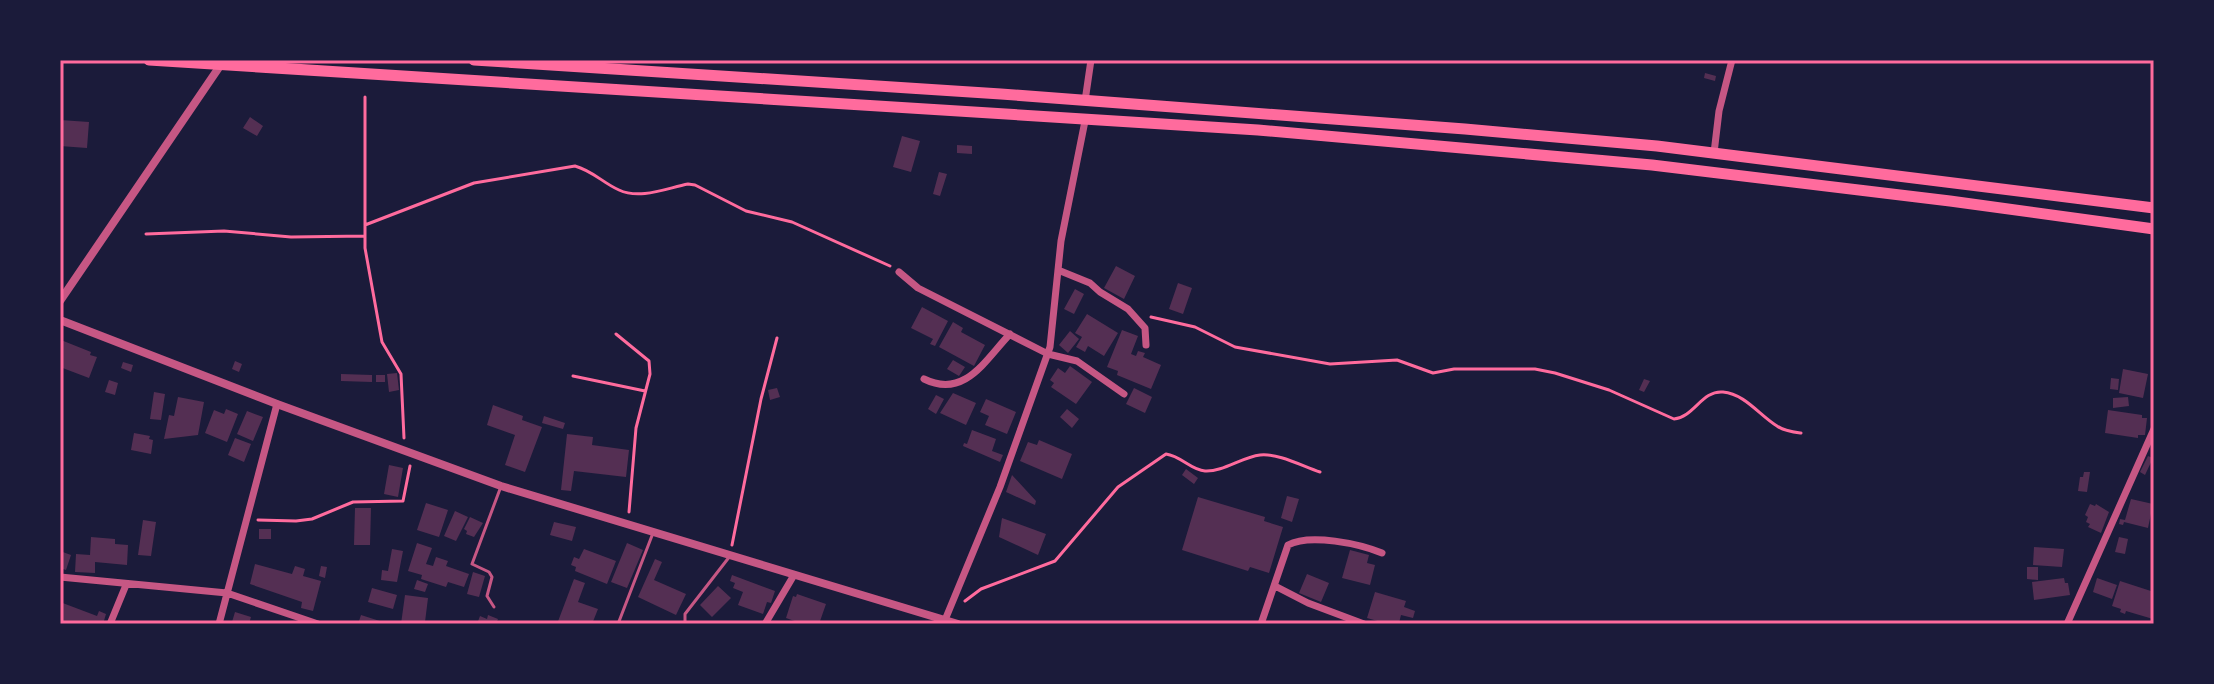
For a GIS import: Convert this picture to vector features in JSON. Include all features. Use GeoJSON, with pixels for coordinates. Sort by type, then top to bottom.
{"type":"FeatureCollection","features":[{"type":"Feature","properties":{"kind":"highway"},"geometry":{"type":"LineString","coordinates":[[149,60],[1258,130],[1652,165],[2154,229]]}},
{"type":"Feature","properties":{"kind":"highway"},"geometry":{"type":"LineString","coordinates":[[474,60],[1465,129],[1714,153],[2154,208]]}},
{"type":"Feature","properties":{"kind":"street"},"geometry":{"type":"LineString","coordinates":[[1085,101],[1091,60]]}},
{"type":"Feature","properties":{"kind":"street"},"geometry":{"type":"LineString","coordinates":[[1714,153],[1719,111],[1732,60]]}},
{"type":"Feature","properties":{"kind":"street"},"geometry":{"type":"LineString","coordinates":[[60,301],[222,63]]}},
{"type":"Feature","properties":{"kind":"street"},"geometry":{"type":"LineString","coordinates":[[945,620],[1000,487],[1048,354],[1061,241],[1085,121]]}},
{"type":"Feature","properties":{"kind":"street"},"geometry":{"type":"LineString","coordinates":[[1058,270],[1077,275],[1128,309],[1145,328],[1146,345]]}},
{"type":"Feature","properties":{"kind":"street"},"geometry":{"type":"LineString","coordinates":[[899,272],[918,288],[1048,354],[1077,361],[1124,394]]}},
{"type":"Feature","properties":{"kind":"street"},"geometry":{"type":"LineString","coordinates":[[60,320],[501,486],[958,624]]}},
{"type":"Feature","properties":{"kind":"street"},"geometry":{"type":"LineString","coordinates":[[924,379],[932,383],[957,385],[969,378],[1010,334]]}},
{"type":"Feature","properties":{"kind":"street"},"geometry":{"type":"LineString","coordinates":[[219,624],[277,404]]}},
{"type":"Feature","properties":{"kind":"street"},"geometry":{"type":"LineString","coordinates":[[2067,624],[2154,429]]}},
{"type":"Feature","properties":{"kind":"street"},"geometry":{"type":"LineString","coordinates":[[1261,624],[1288,545],[1298,540],[1317,539],[1366,546],[1382,553]]}},
{"type":"Feature","properties":{"kind":"street"},"geometry":{"type":"LineString","coordinates":[[765,624],[794,575]]}},
{"type":"Feature","properties":{"kind":"street"},"geometry":{"type":"LineString","coordinates":[[60,577],[227,593],[318,624]]}},
{"type":"Feature","properties":{"kind":"street"},"geometry":{"type":"LineString","coordinates":[[110,624],[126,585]]}},
{"type":"Feature","properties":{"kind":"street"},"geometry":{"type":"LineString","coordinates":[[1275,586],[1308,603],[1364,624]]}},
{"type":"Feature","properties":{"kind":"lane"},"geometry":{"type":"LineString","coordinates":[[494,607],[487,596],[492,577],[489,572],[472,564],[501,486]]}},
{"type":"Feature","properties":{"kind":"lane"},"geometry":{"type":"LineString","coordinates":[[618,624],[653,533]]}},
{"type":"Feature","properties":{"kind":"lane"},"geometry":{"type":"LineString","coordinates":[[685,624],[685,614],[730,556]]}},
{"type":"Feature","properties":{"kind":"path"},"geometry":{"type":"LineString","coordinates":[[246,520],[296,521],[312,519],[353,502],[403,501],[408,452],[401,374],[382,342],[365,236],[365,97]]}},
{"type":"Feature","properties":{"kind":"path"},"geometry":{"type":"LineString","coordinates":[[365,225],[474,183],[575,166],[591,170],[620,191],[641,194],[695,185],[746,211],[792,222],[882,261],[899,272]]}},
{"type":"Feature","properties":{"kind":"path"},"geometry":{"type":"LineString","coordinates":[[146,234],[224,231],[291,237],[365,236]]}},
{"type":"Feature","properties":{"kind":"path"},"geometry":{"type":"LineString","coordinates":[[1140,321],[1153,316],[1195,327],[1235,347],[1330,364],[1397,360],[1433,373],[1454,369],[1535,369],[1609,390],[1674,419],[1689,413],[1710,394],[1722,392],[1742,399],[1777,427],[1801,433]]}},
{"type":"Feature","properties":{"kind":"path"},"geometry":{"type":"LineString","coordinates":[[616,334],[649,361],[650,374],[636,428],[627,525]]}},
{"type":"Feature","properties":{"kind":"path"},"geometry":{"type":"LineString","coordinates":[[730,556],[761,399],[777,338]]}},
{"type":"Feature","properties":{"kind":"path"},"geometry":{"type":"LineString","coordinates":[[573,376],[645,391]]}},
{"type":"Feature","properties":{"kind":"path"},"geometry":{"type":"LineString","coordinates":[[950,607],[971,598],[981,589],[1055,561],[1118,487],[1166,454],[1180,457],[1191,466],[1205,471],[1257,455],[1269,455],[1320,472]]}},
{"type":"Feature","properties":{"kind":"building"},"geometry":{"type":"Polygon","coordinates":[[[1705,73],[1716,76],[1715,81],[1704,78],[1705,73]]]}},
{"type":"Feature","properties":{"kind":"building"},"geometry":{"type":"Polygon","coordinates":[[[250,117],[263,126],[257,136],[243,128],[250,117]]]}},
{"type":"Feature","properties":{"kind":"building"},"geometry":{"type":"Polygon","coordinates":[[[60,120],[89,122],[87,148],[60,146],[60,120]]]}},
{"type":"Feature","properties":{"kind":"building"},"geometry":{"type":"Polygon","coordinates":[[[902,136],[920,141],[911,172],[893,167],[902,136]]]}},
{"type":"Feature","properties":{"kind":"building"},"geometry":{"type":"Polygon","coordinates":[[[957,145],[972,146],[972,154],[957,153],[957,145]]]}},
{"type":"Feature","properties":{"kind":"building"},"geometry":{"type":"Polygon","coordinates":[[[939,172],[947,174],[940,196],[933,194],[939,172]]]}},
{"type":"Feature","properties":{"kind":"building"},"geometry":{"type":"Polygon","coordinates":[[[1116,266],[1135,276],[1124,299],[1104,288],[1116,266]]]}},
{"type":"Feature","properties":{"kind":"building"},"geometry":{"type":"Polygon","coordinates":[[[1178,283],[1192,288],[1183,314],[1169,309],[1178,283]]]}},
{"type":"Feature","properties":{"kind":"building"},"geometry":{"type":"Polygon","coordinates":[[[1075,289],[1084,294],[1074,314],[1064,309],[1075,289]]]}},
{"type":"Feature","properties":{"kind":"building"},"geometry":{"type":"Polygon","coordinates":[[[922,307],[948,321],[935,346],[930,344],[933,339],[911,328],[922,307]]]}},
{"type":"Feature","properties":{"kind":"building"},"geometry":{"type":"Polygon","coordinates":[[[1087,314],[1118,333],[1104,356],[1088,346],[1085,352],[1076,347],[1082,337],[1075,333],[1087,314]]]}},
{"type":"Feature","properties":{"kind":"building"},"geometry":{"type":"Polygon","coordinates":[[[953,322],[963,328],[961,332],[985,345],[974,366],[939,347],[953,322]]]}},
{"type":"Feature","properties":{"kind":"building"},"geometry":{"type":"Polygon","coordinates":[[[1122,330],[1138,336],[1131,354],[1136,356],[1138,351],[1145,353],[1143,357],[1161,365],[1151,389],[1117,375],[1118,371],[1107,367],[1122,330]]]}},
{"type":"Feature","properties":{"kind":"building"},"geometry":{"type":"Polygon","coordinates":[[[1070,331],[1079,339],[1068,353],[1059,345],[1070,331]]]}},
{"type":"Feature","properties":{"kind":"building"},"geometry":{"type":"Polygon","coordinates":[[[61,340],[97,357],[89,378],[60,367],[61,340]]]}},
{"type":"Feature","properties":{"kind":"building"},"geometry":{"type":"Polygon","coordinates":[[[953,360],[965,367],[959,376],[947,369],[953,360]]]}},
{"type":"Feature","properties":{"kind":"building"},"geometry":{"type":"Polygon","coordinates":[[[235,361],[242,364],[239,372],[232,369],[235,361]]]}},
{"type":"Feature","properties":{"kind":"building"},"geometry":{"type":"Polygon","coordinates":[[[123,362],[133,365],[131,372],[121,368],[123,362]]]}},
{"type":"Feature","properties":{"kind":"building"},"geometry":{"type":"Polygon","coordinates":[[[1070,366],[1092,382],[1076,404],[1051,387],[1054,383],[1050,380],[1058,368],[1065,373],[1070,366]]]}},
{"type":"Feature","properties":{"kind":"building"},"geometry":{"type":"Polygon","coordinates":[[[2123,369],[2148,374],[2143,398],[2119,393],[2123,369]]]}},
{"type":"Feature","properties":{"kind":"building"},"geometry":{"type":"Polygon","coordinates":[[[397,373],[399,390],[389,392],[387,374],[397,373]]]}},
{"type":"Feature","properties":{"kind":"building"},"geometry":{"type":"Polygon","coordinates":[[[341,374],[372,375],[372,382],[341,381],[341,374]]]}},
{"type":"Feature","properties":{"kind":"building"},"geometry":{"type":"Polygon","coordinates":[[[376,375],[385,375],[385,382],[376,382],[376,375]]]}},
{"type":"Feature","properties":{"kind":"building"},"geometry":{"type":"Polygon","coordinates":[[[2111,378],[2119,379],[2118,390],[2110,389],[2111,378]]]}},
{"type":"Feature","properties":{"kind":"building"},"geometry":{"type":"Polygon","coordinates":[[[1644,379],[1650,381],[1644,392],[1639,390],[1644,379]]]}},
{"type":"Feature","properties":{"kind":"building"},"geometry":{"type":"Polygon","coordinates":[[[109,380],[118,383],[115,395],[105,392],[109,380]]]}},
{"type":"Feature","properties":{"kind":"building"},"geometry":{"type":"Polygon","coordinates":[[[777,388],[780,397],[770,400],[768,390],[777,388]]]}},
{"type":"Feature","properties":{"kind":"building"},"geometry":{"type":"Polygon","coordinates":[[[1134,388],[1152,397],[1145,413],[1126,404],[1134,388]]]}},
{"type":"Feature","properties":{"kind":"building"},"geometry":{"type":"Polygon","coordinates":[[[154,392],[165,394],[161,420],[150,419],[154,392]]]}},
{"type":"Feature","properties":{"kind":"building"},"geometry":{"type":"Polygon","coordinates":[[[953,393],[976,403],[966,425],[940,413],[953,393]]]}},
{"type":"Feature","properties":{"kind":"building"},"geometry":{"type":"Polygon","coordinates":[[[936,395],[944,399],[936,414],[928,409],[936,395]]]}},
{"type":"Feature","properties":{"kind":"building"},"geometry":{"type":"Polygon","coordinates":[[[178,397],[204,402],[198,435],[164,439],[169,415],[174,416],[178,397]]]}},
{"type":"Feature","properties":{"kind":"building"},"geometry":{"type":"Polygon","coordinates":[[[2128,397],[2129,406],[2113,408],[2113,398],[2128,397]]]}},
{"type":"Feature","properties":{"kind":"building"},"geometry":{"type":"Polygon","coordinates":[[[986,399],[1016,412],[1007,434],[985,425],[989,416],[980,412],[986,399]]]}},
{"type":"Feature","properties":{"kind":"building"},"geometry":{"type":"Polygon","coordinates":[[[493,405],[542,427],[525,472],[505,465],[515,435],[487,425],[493,405]]]}},
{"type":"Feature","properties":{"kind":"building"},"geometry":{"type":"Polygon","coordinates":[[[226,409],[238,414],[227,442],[205,433],[214,410],[224,414],[226,409]]]}},
{"type":"Feature","properties":{"kind":"building"},"geometry":{"type":"Polygon","coordinates":[[[1067,409],[1079,419],[1072,428],[1060,417],[1067,409]]]}},
{"type":"Feature","properties":{"kind":"building"},"geometry":{"type":"Polygon","coordinates":[[[2108,410],[2147,418],[2145,435],[2138,435],[2138,438],[2105,433],[2108,410]]]}},
{"type":"Feature","properties":{"kind":"building"},"geometry":{"type":"Polygon","coordinates":[[[247,411],[263,417],[253,441],[237,434],[247,411]]]}},
{"type":"Feature","properties":{"kind":"building"},"geometry":{"type":"Polygon","coordinates":[[[544,416],[565,423],[563,429],[542,423],[544,416]]]}},
{"type":"Feature","properties":{"kind":"building"},"geometry":{"type":"Polygon","coordinates":[[[972,430],[996,439],[992,451],[1003,455],[1000,462],[963,446],[967,444],[972,430]]]}},
{"type":"Feature","properties":{"kind":"building"},"geometry":{"type":"Polygon","coordinates":[[[134,433],[150,436],[149,439],[153,440],[151,454],[131,450],[134,433]]]}},
{"type":"Feature","properties":{"kind":"building"},"geometry":{"type":"Polygon","coordinates":[[[567,434],[593,437],[592,445],[629,450],[626,477],[574,471],[571,491],[561,490],[567,434]]]}},
{"type":"Feature","properties":{"kind":"building"},"geometry":{"type":"Polygon","coordinates":[[[235,438],[251,444],[244,462],[228,455],[235,438]]]}},
{"type":"Feature","properties":{"kind":"building"},"geometry":{"type":"Polygon","coordinates":[[[1039,440],[1072,454],[1062,479],[1020,461],[1028,442],[1037,445],[1039,440]]]}},
{"type":"Feature","properties":{"kind":"building"},"geometry":{"type":"Polygon","coordinates":[[[2148,456],[2153,458],[2145,475],[2140,472],[2148,456]]]}},
{"type":"Feature","properties":{"kind":"building"},"geometry":{"type":"Polygon","coordinates":[[[389,465],[403,468],[398,497],[384,494],[389,465]]]}},
{"type":"Feature","properties":{"kind":"building"},"geometry":{"type":"Polygon","coordinates":[[[1186,469],[1198,478],[1194,484],[1182,475],[1186,469]]]}},
{"type":"Feature","properties":{"kind":"building"},"geometry":{"type":"Polygon","coordinates":[[[2084,472],[2090,472],[2087,492],[2078,491],[2084,472]]]}},
{"type":"Feature","properties":{"kind":"building"},"geometry":{"type":"Polygon","coordinates":[[[1012,475],[1036,501],[1035,505],[1006,492],[1012,475]]]}},
{"type":"Feature","properties":{"kind":"building"},"geometry":{"type":"Polygon","coordinates":[[[1287,496],[1299,499],[1292,522],[1281,518],[1287,496]]]}},
{"type":"Feature","properties":{"kind":"building"},"geometry":{"type":"Polygon","coordinates":[[[1198,497],[1265,517],[1264,521],[1283,527],[1269,573],[1250,567],[1248,571],[1182,550],[1198,497]]]}},
{"type":"Feature","properties":{"kind":"building"},"geometry":{"type":"Polygon","coordinates":[[[2131,499],[2153,504],[2148,528],[2124,522],[2123,525],[2119,524],[2120,519],[2125,520],[2131,499]]]}},
{"type":"Feature","properties":{"kind":"building"},"geometry":{"type":"Polygon","coordinates":[[[426,503],[448,510],[439,537],[417,530],[426,503]]]}},
{"type":"Feature","properties":{"kind":"building"},"geometry":{"type":"Polygon","coordinates":[[[2090,504],[2109,512],[2101,533],[2088,527],[2090,524],[2086,522],[2088,517],[2085,515],[2090,504]]]}},
{"type":"Feature","properties":{"kind":"building"},"geometry":{"type":"Polygon","coordinates":[[[355,508],[371,508],[370,545],[354,545],[355,508]]]}},
{"type":"Feature","properties":{"kind":"building"},"geometry":{"type":"Polygon","coordinates":[[[455,511],[468,517],[456,541],[444,536],[455,511]]]}},
{"type":"Feature","properties":{"kind":"building"},"geometry":{"type":"Polygon","coordinates":[[[470,517],[483,523],[474,537],[466,534],[464,529],[470,517]]]}},
{"type":"Feature","properties":{"kind":"building"},"geometry":{"type":"Polygon","coordinates":[[[1002,518],[1046,534],[1038,555],[999,537],[1002,518]]]}},
{"type":"Feature","properties":{"kind":"building"},"geometry":{"type":"Polygon","coordinates":[[[143,520],[156,522],[151,556],[138,555],[143,520]]]}},
{"type":"Feature","properties":{"kind":"building"},"geometry":{"type":"Polygon","coordinates":[[[554,522],[576,527],[572,541],[550,535],[554,522]]]}},
{"type":"Feature","properties":{"kind":"building"},"geometry":{"type":"Polygon","coordinates":[[[259,529],[271,529],[271,539],[259,539],[259,529]]]}},
{"type":"Feature","properties":{"kind":"building"},"geometry":{"type":"Polygon","coordinates":[[[91,537],[115,539],[115,544],[128,545],[127,565],[95,562],[95,573],[75,572],[76,554],[90,555],[91,537]]]}},
{"type":"Feature","properties":{"kind":"building"},"geometry":{"type":"Polygon","coordinates":[[[2119,537],[2128,539],[2125,554],[2115,552],[2119,537]]]}},
{"type":"Feature","properties":{"kind":"building"},"geometry":{"type":"Polygon","coordinates":[[[417,543],[432,548],[426,564],[433,566],[436,557],[448,561],[446,566],[469,574],[464,587],[448,582],[446,587],[408,571],[417,543]]]}},
{"type":"Feature","properties":{"kind":"building"},"geometry":{"type":"Polygon","coordinates":[[[627,543],[643,550],[627,588],[611,582],[627,543]]]}},
{"type":"Feature","properties":{"kind":"building"},"geometry":{"type":"Polygon","coordinates":[[[2034,547],[2064,549],[2062,567],[2033,565],[2034,547]]]}},
{"type":"Feature","properties":{"kind":"building"},"geometry":{"type":"Polygon","coordinates":[[[392,549],[403,551],[397,582],[381,580],[382,570],[388,571],[392,549]]]}},
{"type":"Feature","properties":{"kind":"building"},"geometry":{"type":"Polygon","coordinates":[[[584,549],[616,561],[607,584],[575,571],[576,567],[571,565],[574,557],[579,559],[584,549]]]}},
{"type":"Feature","properties":{"kind":"building"},"geometry":{"type":"Polygon","coordinates":[[[1350,550],[1369,555],[1367,563],[1375,565],[1370,585],[1342,578],[1350,550]]]}},
{"type":"Feature","properties":{"kind":"building"},"geometry":{"type":"Polygon","coordinates":[[[60,551],[71,555],[66,570],[60,568],[60,551]]]}},
{"type":"Feature","properties":{"kind":"building"},"geometry":{"type":"Polygon","coordinates":[[[655,559],[662,562],[654,580],[686,594],[676,615],[638,597],[655,559]]]}},
{"type":"Feature","properties":{"kind":"building"},"geometry":{"type":"Polygon","coordinates":[[[255,564],[292,574],[295,566],[305,569],[303,576],[321,581],[313,611],[301,608],[302,602],[250,584],[255,564]]]}},
{"type":"Feature","properties":{"kind":"building"},"geometry":{"type":"Polygon","coordinates":[[[321,566],[327,567],[325,578],[319,576],[321,566]]]}},
{"type":"Feature","properties":{"kind":"building"},"geometry":{"type":"Polygon","coordinates":[[[2027,567],[2038,567],[2038,580],[2027,579],[2027,567]]]}},
{"type":"Feature","properties":{"kind":"building"},"geometry":{"type":"Polygon","coordinates":[[[473,572],[485,576],[479,597],[467,594],[473,572]]]}},
{"type":"Feature","properties":{"kind":"building"},"geometry":{"type":"Polygon","coordinates":[[[1307,574],[1329,583],[1321,602],[1299,593],[1307,574]]]}},
{"type":"Feature","properties":{"kind":"building"},"geometry":{"type":"Polygon","coordinates":[[[732,575],[775,591],[763,614],[738,605],[743,592],[733,588],[735,583],[730,581],[732,575]]]}},
{"type":"Feature","properties":{"kind":"building"},"geometry":{"type":"Polygon","coordinates":[[[2064,578],[2070,595],[2034,600],[2032,582],[2064,578]]]}},
{"type":"Feature","properties":{"kind":"building"},"geometry":{"type":"Polygon","coordinates":[[[2097,578],[2117,585],[2112,599],[2093,592],[2097,578]]]}},
{"type":"Feature","properties":{"kind":"building"},"geometry":{"type":"Polygon","coordinates":[[[574,579],[585,583],[578,602],[598,609],[592,624],[557,624],[574,579]]]}},
{"type":"Feature","properties":{"kind":"building"},"geometry":{"type":"Polygon","coordinates":[[[417,580],[428,584],[425,592],[414,589],[417,580]]]}},
{"type":"Feature","properties":{"kind":"building"},"geometry":{"type":"Polygon","coordinates":[[[2120,581],[2154,592],[2153,619],[2126,611],[2125,614],[2112,606],[2120,581]]]}},
{"type":"Feature","properties":{"kind":"building"},"geometry":{"type":"Polygon","coordinates":[[[718,586],[731,598],[712,617],[700,605],[718,586]]]}},
{"type":"Feature","properties":{"kind":"building"},"geometry":{"type":"Polygon","coordinates":[[[372,588],[397,595],[393,609],[368,602],[372,588]]]}},
{"type":"Feature","properties":{"kind":"building"},"geometry":{"type":"Polygon","coordinates":[[[1375,592],[1406,601],[1404,607],[1415,611],[1413,618],[1401,615],[1399,623],[1388,624],[1367,618],[1375,592]]]}},
{"type":"Feature","properties":{"kind":"building"},"geometry":{"type":"Polygon","coordinates":[[[797,594],[826,604],[819,624],[803,624],[786,618],[793,596],[797,594]]]}},
{"type":"Feature","properties":{"kind":"building"},"geometry":{"type":"Polygon","coordinates":[[[405,595],[428,598],[425,622],[401,624],[405,595]]]}},
{"type":"Feature","properties":{"kind":"building"},"geometry":{"type":"Polygon","coordinates":[[[60,602],[97,616],[99,611],[106,614],[103,624],[60,624],[60,602]]]}},
{"type":"Feature","properties":{"kind":"building"},"geometry":{"type":"Polygon","coordinates":[[[235,612],[251,617],[249,624],[232,622],[235,612]]]}},
{"type":"Feature","properties":{"kind":"building"},"geometry":{"type":"Polygon","coordinates":[[[361,615],[386,623],[386,624],[358,624],[361,615]]]}},
{"type":"Feature","properties":{"kind":"building"},"geometry":{"type":"Polygon","coordinates":[[[488,615],[498,619],[496,624],[477,624],[480,616],[487,619],[488,615]]]}}]}
